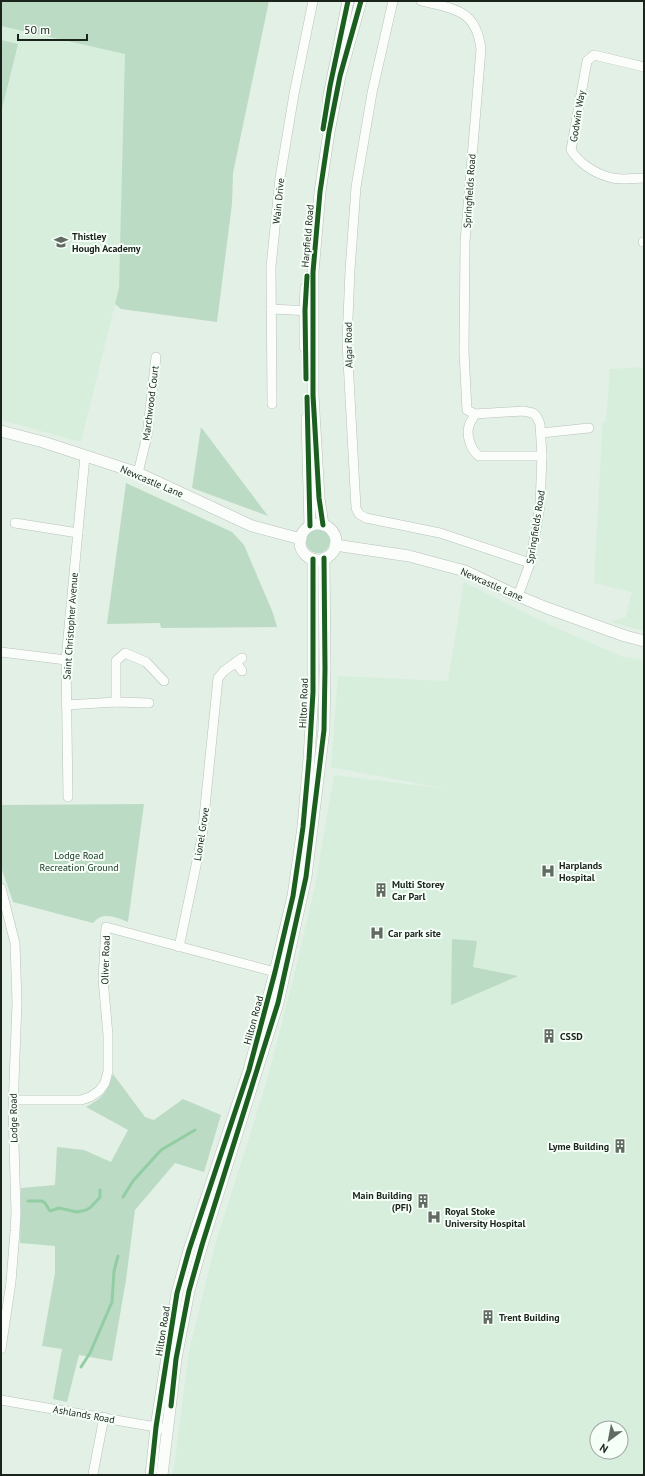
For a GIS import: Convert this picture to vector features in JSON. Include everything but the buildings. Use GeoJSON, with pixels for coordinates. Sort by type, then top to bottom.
{"type":"FeatureCollection","features":[{"type":"Feature","properties":{"kind":"street","name":"Wain Drive"},"geometry":{"type":"LineString","coordinates":[[272,404],[271,267],[280,178],[294,94],[313,1]]}},
{"type":"Feature","properties":{"kind":"street","name":"Harpfield Road"},"geometry":{"type":"LineString","coordinates":[[310,526],[309,311],[312,197],[330,86],[348,1]]}},
{"type":"Feature","properties":{"kind":"street","name":"Harpfield Road"},"geometry":{"type":"LineString","coordinates":[[323,525],[319,498],[309,311],[320,192],[340,76],[361,1]]}},
{"type":"Feature","properties":{"kind":"street","name":"Algar Road"},"geometry":{"type":"LineString","coordinates":[[393,1],[372,93],[356,187],[347,342],[356,508],[359,514],[366,518],[440,533],[530,563]]}},
{"type":"Feature","properties":{"kind":"street","name":"Springfields Road"},"geometry":{"type":"LineString","coordinates":[[421,1],[457,9],[472,22],[480,39],[481,49],[465,242],[464,352],[467,410],[475,414],[533,413],[538,418],[540,424],[542,456],[540,506],[530,563],[518,596]]}},
{"type":"Feature","properties":{"kind":"street","name":"Godwin Way"},"geometry":{"type":"LineString","coordinates":[[644,67],[594,56],[587,61],[571,150],[576,158],[588,168],[610,178],[644,178]]}},
{"type":"Feature","properties":{"kind":"street"},"geometry":{"type":"LineString","coordinates":[[271,309],[309,311]]}},
{"type":"Feature","properties":{"kind":"street","name":"Marchwood Court"},"geometry":{"type":"LineString","coordinates":[[138,473],[147,436],[156,357]]}},
{"type":"Feature","properties":{"kind":"street"},"geometry":{"type":"LineString","coordinates":[[475,414],[468,430],[470,445],[480,456],[542,456]]}},
{"type":"Feature","properties":{"kind":"street"},"geometry":{"type":"LineString","coordinates":[[541,434],[589,428]]}},
{"type":"Feature","properties":{"kind":"street","name":"Newcastle Lane"},"geometry":{"type":"LineString","coordinates":[[1,431],[138,473],[252,526],[301,539]]}},
{"type":"Feature","properties":{"kind":"street","name":"Saint Christopher Avenue"},"geometry":{"type":"LineString","coordinates":[[68,797],[66,660],[85,456]]}},
{"type":"Feature","properties":{"kind":"street"},"geometry":{"type":"LineString","coordinates":[[16,523],[78,533]]}},
{"type":"Feature","properties":{"kind":"street"},"geometry":{"type":"LineString","coordinates":[[316,524],[323,525],[333,532],[335,536],[335,545],[332,553],[319,559],[306,555],[301,545],[301,539],[303,532],[310,526],[316,524]]}},
{"type":"Feature","properties":{"kind":"street","name":"Newcastle Lane"},"geometry":{"type":"LineString","coordinates":[[335,545],[409,556],[465,571],[518,596],[576,619],[644,641]]}},
{"type":"Feature","properties":{"kind":"street","name":"Hilton Road"},"geometry":{"type":"LineString","coordinates":[[162,1475],[176,1359],[189,1291],[278,1003],[306,877],[324,730],[325,669],[319,559]]}},
{"type":"Feature","properties":{"kind":"street","name":"Hilton Road"},"geometry":{"type":"LineString","coordinates":[[151,1475],[156,1427],[177,1293],[189,1250],[249,1070],[293,896],[303,827],[309,760],[319,559]]}},
{"type":"Feature","properties":{"kind":"street"},"geometry":{"type":"LineString","coordinates":[[1,652],[66,660]]}},
{"type":"Feature","properties":{"kind":"street"},"geometry":{"type":"LineString","coordinates":[[116,702],[116,661],[125,653],[146,662],[164,681]]}},
{"type":"Feature","properties":{"kind":"street","name":"Lionel Grove"},"geometry":{"type":"LineString","coordinates":[[179,947],[202,837],[212,721],[218,678],[224,671],[239,660],[242,671]]}},
{"type":"Feature","properties":{"kind":"street"},"geometry":{"type":"LineString","coordinates":[[66,705],[116,702],[149,703]]}},
{"type":"Feature","properties":{"kind":"street","name":"Lodge Road"},"geometry":{"type":"LineString","coordinates":[[1,888],[14,943],[17,1003],[13,1100],[15,1225],[11,1282],[1,1349]]}},
{"type":"Feature","properties":{"kind":"street","name":"Oliver Road"},"geometry":{"type":"LineString","coordinates":[[13,1100],[81,1100],[90,1097],[99,1091],[105,1083],[108,1071],[108,1036],[103,979],[106,928],[275,972]]}},
{"type":"Feature","properties":{"kind":"street"},"geometry":{"type":"LineString","coordinates":[[275,972],[287,963]]}},
{"type":"Feature","properties":{"kind":"street","name":"Ashlands Road"},"geometry":{"type":"LineString","coordinates":[[1,1400],[167,1429]]}},
{"type":"Feature","properties":{"kind":"street"},"geometry":{"type":"LineString","coordinates":[[93,1474],[104,1417]]}},
{"type":"Feature","properties":{"kind":"shaded area","name":"Thistley Hough Academy"},"geometry":{"type":"Polygon","coordinates":[[[1,1],[126,54],[119,288],[81,442],[1,420],[1,1]]]}},
{"type":"Feature","properties":{"kind":"shaded area"},"geometry":{"type":"Polygon","coordinates":[[[644,367],[644,631],[610,622],[626,617],[632,592],[594,583],[602,434],[603,421],[606,421],[610,369],[644,367]]]}},
{"type":"Feature","properties":{"kind":"shaded area","name":"Royal Stoke University Hospital"},"geometry":{"type":"Polygon","coordinates":[[[464,582],[546,623],[620,656],[644,660],[644,1475],[173,1475],[189,1351],[215,1245],[266,1084],[293,980],[315,886],[334,775],[447,789],[331,767],[338,676],[448,681],[464,582]]]}},
{"type":"Feature","properties":{"kind":"green space"},"geometry":{"type":"Polygon","coordinates":[[[1,1],[269,1],[233,173],[232,204],[217,322],[121,309],[115,304],[119,288],[125,54],[1,26],[1,1]]]}},
{"type":"Feature","properties":{"kind":"green space"},"geometry":{"type":"Polygon","coordinates":[[[1,40],[18,44],[1,113],[1,40]]]}},
{"type":"Feature","properties":{"kind":"green space"},"geometry":{"type":"Polygon","coordinates":[[[201,427],[268,516],[192,488],[201,427]]]}},
{"type":"Feature","properties":{"kind":"green space"},"geometry":{"type":"Polygon","coordinates":[[[126,483],[232,532],[244,545],[273,613],[277,627],[161,628],[160,623],[107,624],[126,483]]]}},
{"type":"Feature","properties":{"kind":"green space"},"geometry":{"type":"Polygon","coordinates":[[[318,529],[327,532],[330,541],[327,550],[318,553],[309,550],[306,541],[309,532],[318,529]]]}},
{"type":"Feature","properties":{"kind":"green space","name":"Lodge Road Recreation Ground"},"geometry":{"type":"Polygon","coordinates":[[[144,804],[128,922],[114,917],[105,916],[97,919],[93,923],[13,902],[1,867],[1,805],[144,804]]]}},
{"type":"Feature","properties":{"kind":"green space"},"geometry":{"type":"Polygon","coordinates":[[[452,939],[477,941],[473,967],[518,976],[451,1005],[452,939]]]}},
{"type":"Feature","properties":{"kind":"green space"},"geometry":{"type":"Polygon","coordinates":[[[113,1074],[145,1117],[154,1120],[183,1099],[221,1115],[204,1172],[175,1163],[135,1210],[126,1280],[112,1361],[79,1355],[67,1402],[53,1399],[62,1349],[42,1346],[55,1273],[55,1246],[20,1243],[21,1188],[55,1185],[57,1147],[84,1150],[111,1162],[128,1130],[86,1107],[104,1094],[113,1074]]]}},
{"type":"Feature","properties":{"kind":"waterway"},"geometry":{"type":"LineString","coordinates":[[123,1197],[133,1181],[161,1150],[195,1130]]}},
{"type":"Feature","properties":{"kind":"waterway"},"geometry":{"type":"LineString","coordinates":[[28,1201],[42,1201],[50,1211],[59,1208],[77,1212],[91,1207],[100,1197],[100,1190]]}},
{"type":"Feature","properties":{"kind":"waterway"},"geometry":{"type":"LineString","coordinates":[[81,1367],[90,1353],[112,1302],[114,1271],[118,1256]]}},
{"type":"Feature","properties":{"kind":"cycle path"},"geometry":{"type":"LineString","coordinates":[[323,129],[330,86],[348,1]]}},
{"type":"Feature","properties":{"kind":"cycle path"},"geometry":{"type":"LineString","coordinates":[[323,525],[319,498],[313,395],[313,272],[320,192],[329,132],[340,76],[361,1]]}},
{"type":"Feature","properties":{"kind":"cycle path"},"geometry":{"type":"LineString","coordinates":[[306,379],[305,310],[307,276]]}},
{"type":"Feature","properties":{"kind":"cycle path"},"geometry":{"type":"LineString","coordinates":[[307,397],[310,526]]}},
{"type":"Feature","properties":{"kind":"cycle path"},"geometry":{"type":"LineString","coordinates":[[171,1406],[176,1359],[189,1291],[278,1003],[306,877],[324,730],[324,558]]}},
{"type":"Feature","properties":{"kind":"cycle path"},"geometry":{"type":"LineString","coordinates":[[151,1475],[156,1427],[177,1293],[189,1250],[249,1070],[293,896],[303,827],[313,692],[313,559]]}},
{"type":"Feature","properties":{"kind":"place","name":"Thistley Hough Academy"},"geometry":{"type":"Point","coordinates":[61,242]}},
{"type":"Feature","properties":{"kind":"place","name":"Harplands Hospital"},"geometry":{"type":"Point","coordinates":[548,871]}},
{"type":"Feature","properties":{"kind":"place","name":"Multi Storey Car Parl"},"geometry":{"type":"Point","coordinates":[381,890]}},
{"type":"Feature","properties":{"kind":"place","name":"Car park site"},"geometry":{"type":"Point","coordinates":[377,933]}},
{"type":"Feature","properties":{"kind":"place","name":"CSSD"},"geometry":{"type":"Point","coordinates":[549,1036]}},
{"type":"Feature","properties":{"kind":"place","name":"Lyme Building"},"geometry":{"type":"Point","coordinates":[620,1146]}},
{"type":"Feature","properties":{"kind":"place","name":"Main Building (PFI)"},"geometry":{"type":"Point","coordinates":[423,1201]}},
{"type":"Feature","properties":{"kind":"place","name":"Royal Stoke University Hospital"},"geometry":{"type":"Point","coordinates":[434,1217]}},
{"type":"Feature","properties":{"kind":"place","name":"Trent Building"},"geometry":{"type":"Point","coordinates":[488,1317]}}]}
